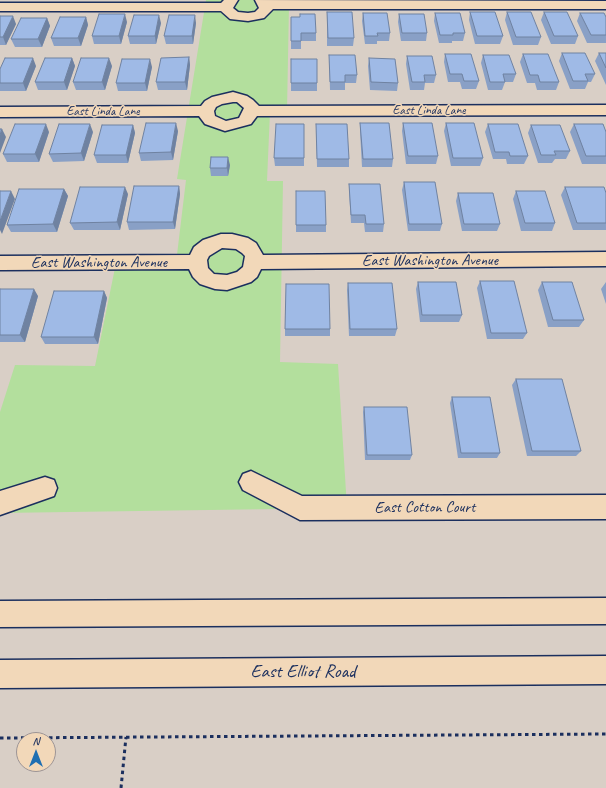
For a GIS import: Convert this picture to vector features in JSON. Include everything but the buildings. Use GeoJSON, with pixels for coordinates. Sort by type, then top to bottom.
{"type":"FeatureCollection","features":[{"type":"Feature","properties":{"kind":"street"},"geometry":{"type":"LineString","coordinates":[[0,7],[229,3],[226,9],[230,13],[242,17],[248,17],[262,13],[264,3],[606,5]]}},
{"type":"Feature","properties":{"kind":"street"},"geometry":{"type":"LineString","coordinates":[[234,97],[242,99],[248,103],[252,108],[252,111],[245,121],[225,126],[210,121],[207,117],[206,111],[210,104],[217,100],[234,97]]}},
{"type":"Feature","properties":{"kind":"street","name":"East Linda Lane"},"geometry":{"type":"LineString","coordinates":[[252,111],[606,110]]}},
{"type":"Feature","properties":{"kind":"street","name":"East Linda Lane"},"geometry":{"type":"LineString","coordinates":[[0,112],[206,111]]}},
{"type":"Feature","properties":{"kind":"street"},"geometry":{"type":"LineString","coordinates":[[221,241],[241,243],[249,248],[254,255],[254,262],[250,272],[244,277],[227,283],[215,282],[208,279],[200,272],[198,262],[201,252],[210,245],[221,241]]}},
{"type":"Feature","properties":{"kind":"street","name":"East Washington Avenue"},"geometry":{"type":"LineString","coordinates":[[254,262],[606,259]]}},
{"type":"Feature","properties":{"kind":"street","name":"East Washington Avenue"},"geometry":{"type":"LineString","coordinates":[[0,263],[198,262]]}},
{"type":"Feature","properties":{"kind":"street","name":"East Cotton Court"},"geometry":{"type":"LineString","coordinates":[[251,482],[300,508],[606,507]]}},
{"type":"Feature","properties":{"kind":"street"},"geometry":{"type":"LineString","coordinates":[[0,503],[45,488]]}},
{"type":"Feature","properties":{"kind":"street"},"geometry":{"type":"LineString","coordinates":[[0,614],[606,611]]}},
{"type":"Feature","properties":{"kind":"street","name":"East Elliot Road"},"geometry":{"type":"LineString","coordinates":[[0,674],[606,670]]}},
{"type":"Feature","properties":{"kind":"path"},"geometry":{"type":"LineString","coordinates":[[0,738],[606,734]]}},
{"type":"Feature","properties":{"kind":"path"},"geometry":{"type":"LineString","coordinates":[[120,788],[126,737]]}},
{"type":"Feature","properties":{"kind":"green space"},"geometry":{"type":"Polygon","coordinates":[[[206,0],[317,0],[317,5],[289,5],[287,111],[270,112],[267,181],[283,181],[280,362],[338,364],[347,508],[0,513],[0,412],[15,365],[95,366],[116,263],[176,263],[186,180],[177,179],[206,0]]]}}]}
